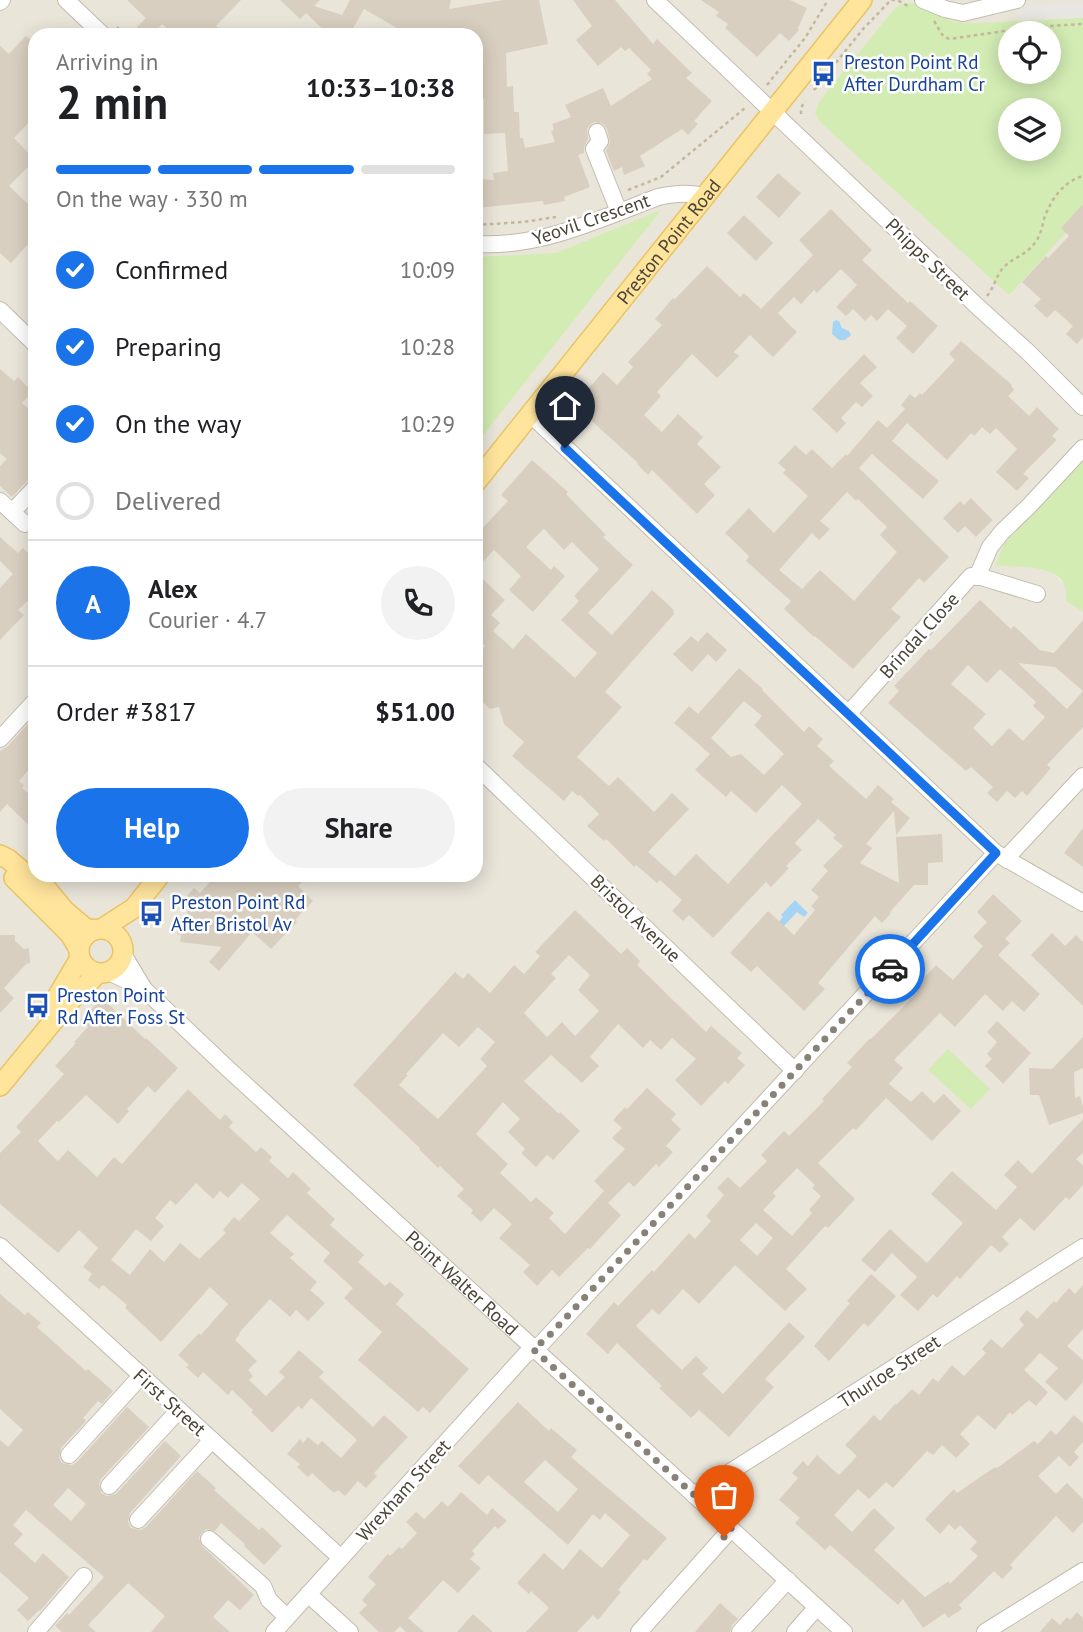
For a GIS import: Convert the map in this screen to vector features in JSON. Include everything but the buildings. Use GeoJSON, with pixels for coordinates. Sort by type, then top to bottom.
{"type":"FeatureCollection","features":[{"type":"Feature","properties":{"kind":"main road","name":"Preston Point Road"},"geometry":{"type":"LineString","coordinates":[[483,473],[862,0]]}},
{"type":"Feature","properties":{"kind":"main road","name":"Point Walter Road"},"geometry":{"type":"LineString","coordinates":[[0,855],[28,876]]}},
{"type":"Feature","properties":{"kind":"main road","name":"Point Walter Road"},"geometry":{"type":"LineString","coordinates":[[0,865],[70,934],[87,968],[104,972]]}},
{"type":"Feature","properties":{"kind":"main road","name":"Point Walter Road"},"geometry":{"type":"LineString","coordinates":[[37,882],[85,928],[115,933],[123,949]]}},
{"type":"Feature","properties":{"kind":"main road"},"geometry":{"type":"LineString","coordinates":[[0,1073],[9,1065],[52,1006],[80,954],[83,938],[134,908],[154,882]]}},
{"type":"Feature","properties":{"kind":"main road"},"geometry":{"type":"LineString","coordinates":[[0,1086],[69,1002],[104,972],[118,965],[134,908]]}},
{"type":"Feature","properties":{"kind":"street"},"geometry":{"type":"LineString","coordinates":[[66,0],[96,28]]}},
{"type":"Feature","properties":{"kind":"street","name":"Phipps Street"},"geometry":{"type":"LineString","coordinates":[[655,0],[761,92],[773,111],[1083,407]]}},
{"type":"Feature","properties":{"kind":"street"},"geometry":{"type":"LineString","coordinates":[[919,5],[963,13],[1017,0]]}},
{"type":"Feature","properties":{"kind":"street"},"geometry":{"type":"LineString","coordinates":[[597,132],[600,141],[594,149],[616,204]]}},
{"type":"Feature","properties":{"kind":"street","name":"Yeovil Crescent"},"geometry":{"type":"LineString","coordinates":[[483,245],[528,242],[572,229],[616,204],[689,192],[705,196]]}},
{"type":"Feature","properties":{"kind":"street"},"geometry":{"type":"LineString","coordinates":[[0,310],[28,337]]}},
{"type":"Feature","properties":{"kind":"street"},"geometry":{"type":"LineString","coordinates":[[531,415],[1001,857],[1083,903]]}},
{"type":"Feature","properties":{"kind":"street"},"geometry":{"type":"LineString","coordinates":[[976,576],[990,547],[1002,532],[1083,448]]}},
{"type":"Feature","properties":{"kind":"street"},"geometry":{"type":"LineString","coordinates":[[25,524],[6,507],[28,493]]}},
{"type":"Feature","properties":{"kind":"street","name":"Brindal Close"},"geometry":{"type":"LineString","coordinates":[[849,713],[971,576],[1037,594]]}},
{"type":"Feature","properties":{"kind":"street"},"geometry":{"type":"LineString","coordinates":[[0,739],[28,709]]}},
{"type":"Feature","properties":{"kind":"street","name":"Bristol Avenue"},"geometry":{"type":"LineString","coordinates":[[483,773],[796,1071]]}},
{"type":"Feature","properties":{"kind":"street","name":"Wrexham Street"},"geometry":{"type":"LineString","coordinates":[[274,1632],[525,1355],[546,1339],[796,1071],[1001,857],[1011,853],[1083,776]]}},
{"type":"Feature","properties":{"kind":"street","name":"Point Walter Road"},"geometry":{"type":"LineString","coordinates":[[123,949],[144,989],[844,1632]]}},
{"type":"Feature","properties":{"kind":"street","name":"Point Walter Road"},"geometry":{"type":"LineString","coordinates":[[104,972],[144,989]]}},
{"type":"Feature","properties":{"kind":"street","name":"First Street"},"geometry":{"type":"LineString","coordinates":[[0,1246],[341,1558]]}},
{"type":"Feature","properties":{"kind":"street","name":"Thurloe Street"},"geometry":{"type":"LineString","coordinates":[[694,1495],[1083,1247]]}},
{"type":"Feature","properties":{"kind":"street"},"geometry":{"type":"LineString","coordinates":[[69,1455],[142,1376]]}},
{"type":"Feature","properties":{"kind":"street"},"geometry":{"type":"LineString","coordinates":[[109,1486],[179,1410]]}},
{"type":"Feature","properties":{"kind":"street"},"geometry":{"type":"LineString","coordinates":[[138,1520],[212,1440]]}},
{"type":"Feature","properties":{"kind":"street"},"geometry":{"type":"LineString","coordinates":[[639,1632],[732,1529]]}},
{"type":"Feature","properties":{"kind":"street"},"geometry":{"type":"LineString","coordinates":[[209,1539],[263,1586],[269,1600],[287,1618]]}},
{"type":"Feature","properties":{"kind":"street"},"geometry":{"type":"LineString","coordinates":[[985,1632],[1083,1571]]}},
{"type":"Feature","properties":{"kind":"street"},"geometry":{"type":"LineString","coordinates":[[36,1632],[85,1576]]}},
{"type":"Feature","properties":{"kind":"street"},"geometry":{"type":"LineString","coordinates":[[740,1632],[788,1580]]}},
{"type":"Feature","properties":{"kind":"street"},"geometry":{"type":"LineString","coordinates":[[308,1594],[350,1632]]}},
{"type":"Feature","properties":{"kind":"street"},"geometry":{"type":"LineString","coordinates":[[794,1632],[817,1607]]}},
{"type":"Feature","properties":{"kind":"path"},"geometry":{"type":"LineString","coordinates":[[616,204],[661,177],[761,92],[805,38],[828,0]]}},
{"type":"Feature","properties":{"kind":"path"},"geometry":{"type":"LineString","coordinates":[[813,91],[863,29],[891,0],[919,5]]}},
{"type":"Feature","properties":{"kind":"path"},"geometry":{"type":"LineString","coordinates":[[930,16],[939,32],[950,39],[1031,27],[1083,23]]}},
{"type":"Feature","properties":{"kind":"path"},"geometry":{"type":"LineString","coordinates":[[801,114],[804,102]]}},
{"type":"Feature","properties":{"kind":"path"},"geometry":{"type":"LineString","coordinates":[[978,307],[992,290],[1003,268],[1035,244],[1050,204],[1061,188],[1074,178],[1083,176]]}},
{"type":"Feature","properties":{"kind":"path"},"geometry":{"type":"LineString","coordinates":[[483,225],[556,217]]}},
{"type":"Feature","properties":{"kind":"shaded area"},"geometry":{"type":"Polygon","coordinates":[[[0,0],[1083,0],[1083,461],[1012,537],[1083,600],[1083,1632],[0,1632],[0,0]]]}},
{"type":"Feature","properties":{"kind":"shaded area"},"geometry":{"type":"Polygon","coordinates":[[[1050,3],[1083,3],[1083,17],[1020,19],[1019,8],[1050,3]]]}},
{"type":"Feature","properties":{"kind":"green space"},"geometry":{"type":"Polygon","coordinates":[[[905,3],[914,4],[954,22],[998,22],[998,84],[1061,84],[1061,21],[1020,21],[1083,18],[1083,214],[1009,295],[820,122],[815,113],[819,102],[895,8],[905,3]]]}},
{"type":"Feature","properties":{"kind":"green space"},"geometry":{"type":"Polygon","coordinates":[[[661,210],[483,436],[483,257],[556,253],[661,210]]]}},
{"type":"Feature","properties":{"kind":"green space"},"geometry":{"type":"Polygon","coordinates":[[[1083,461],[1083,612],[1066,601],[1066,589],[1055,575],[1036,568],[995,566],[1004,544],[1083,461]]]}},
{"type":"Feature","properties":{"kind":"green space"},"geometry":{"type":"Polygon","coordinates":[[[948,1049],[990,1089],[971,1109],[928,1070],[948,1049]]]}},
{"type":"Feature","properties":{"kind":"water"},"geometry":{"type":"Polygon","coordinates":[[[836,320],[851,335],[845,340],[839,340],[832,334],[833,322],[836,320]]]}},
{"type":"Feature","properties":{"kind":"water"},"geometry":{"type":"Polygon","coordinates":[[[795,900],[808,913],[804,917],[797,912],[770,941],[766,937],[795,900]]]}},
{"type":"Feature","properties":{"kind":"way so far"},"geometry":{"type":"LineString","coordinates":[[724,1537],[732,1529],[533,1349],[546,1339],[890,969]]}},
{"type":"Feature","properties":{"kind":"place","name":"Preston Point Rd After Durdham Cr"},"geometry":{"type":"Point","coordinates":[824,73]}},
{"type":"Feature","properties":{"kind":"place","name":"Preston Point Rd After Bristol Av"},"geometry":{"type":"Point","coordinates":[151,913]}},
{"type":"Feature","properties":{"kind":"place","name":"Preston Point Rd After Foss St"},"geometry":{"type":"Point","coordinates":[37,1006]}},
{"type":"Feature","properties":{"kind":"route"},"geometry":{"type":"LineString","coordinates":[[565,448],[996,853],[890,969]]}}]}
